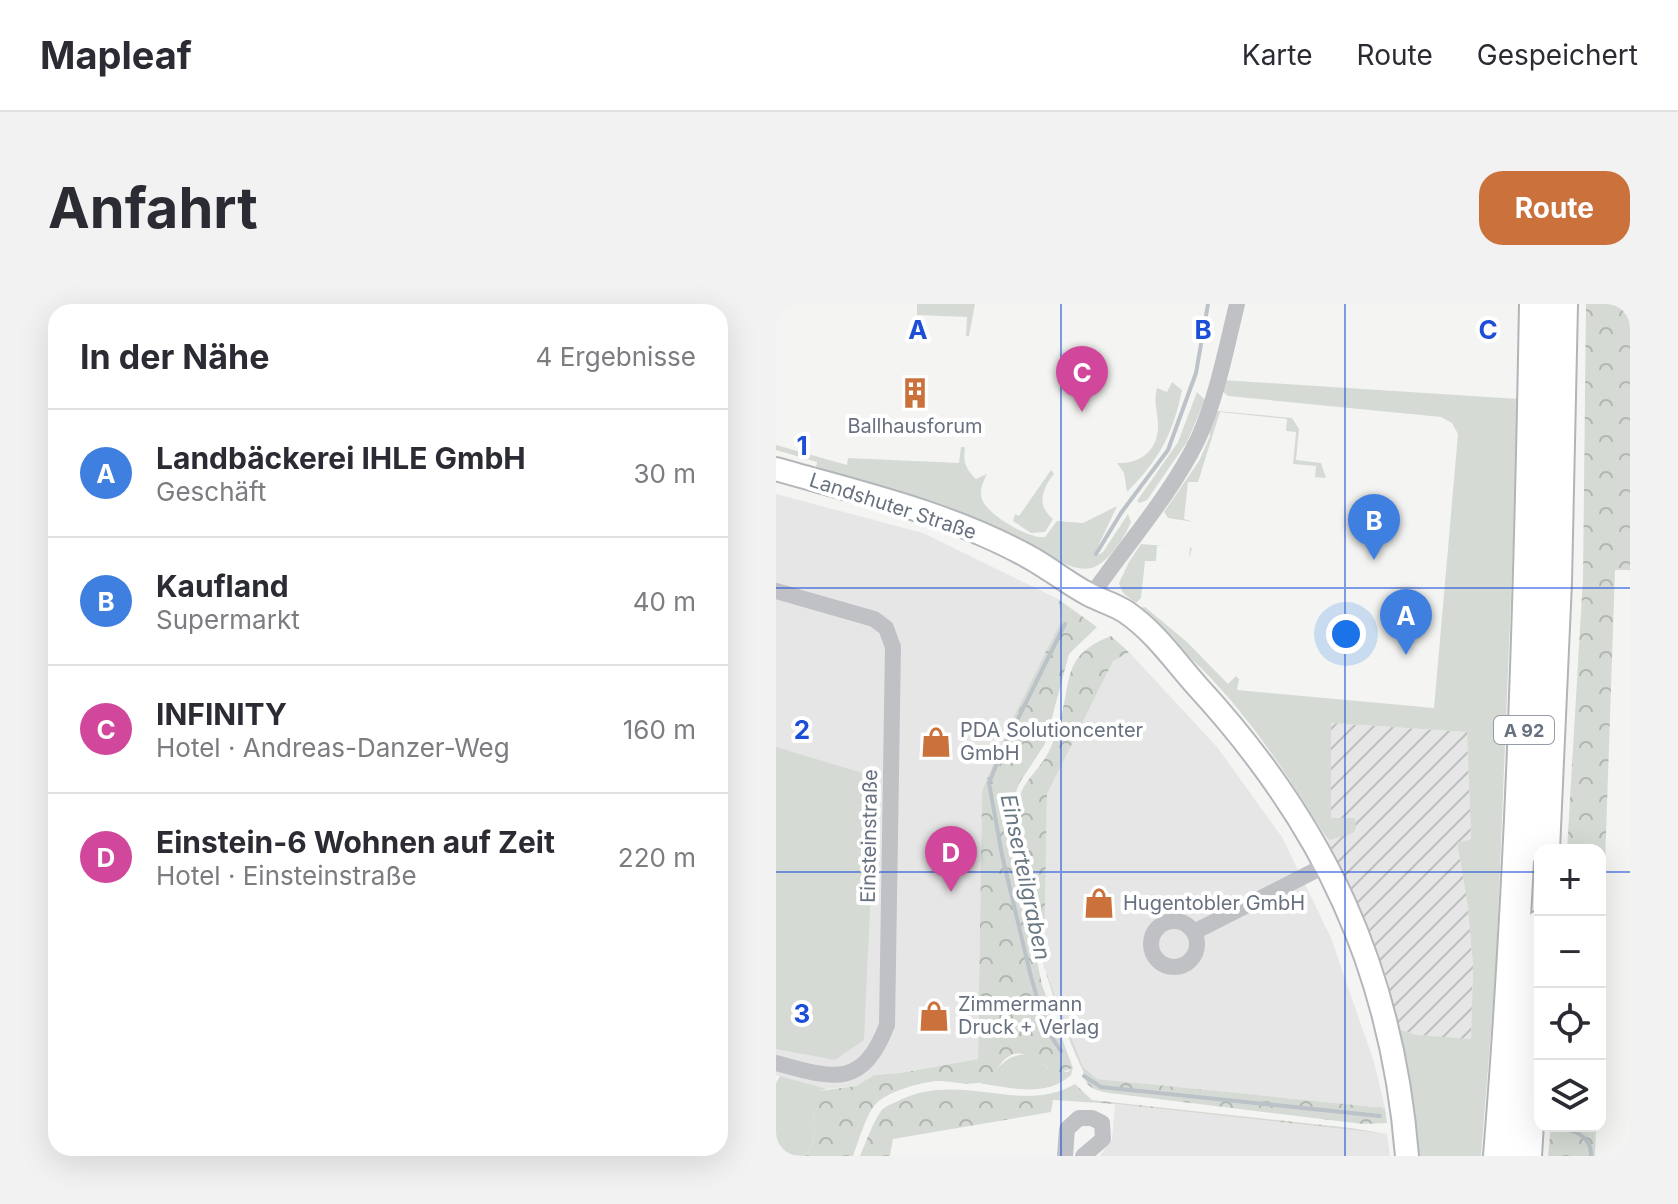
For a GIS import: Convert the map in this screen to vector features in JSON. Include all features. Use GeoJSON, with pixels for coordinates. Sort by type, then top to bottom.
{"type":"FeatureCollection","features":[{"type":"Feature","properties":{"kind":"highway","name":"A 92"},"geometry":{"type":"LineString","coordinates":[[1499,1156],[1523,785],[1535,304]]}},
{"type":"Feature","properties":{"kind":"highway","name":"A 92"},"geometry":{"type":"LineString","coordinates":[[1544,844],[1556,582],[1562,304]]}},
{"type":"Feature","properties":{"kind":"highway"},"geometry":{"type":"LineString","coordinates":[[1526,1156],[1536,988]]}},
{"type":"Feature","properties":{"kind":"main road","name":"Landshuter Straße"},"geometry":{"type":"LineString","coordinates":[[776,469],[915,509],[1027,556],[1091,596],[1127,612],[1165,646],[1239,734],[1279,788],[1326,865],[1356,929],[1376,985],[1394,1052],[1407,1156]]}},
{"type":"Feature","properties":{"kind":"street"},"geometry":{"type":"LineString","coordinates":[[1091,596],[1174,479],[1196,442],[1221,369],[1237,304]]}},
{"type":"Feature","properties":{"kind":"street","name":"Einsteinstraße"},"geometry":{"type":"LineString","coordinates":[[776,591],[874,619],[886,628],[893,647],[887,1025],[877,1051],[849,1074],[826,1076],[776,1063]]}},
{"type":"Feature","properties":{"kind":"street"},"geometry":{"type":"LineString","coordinates":[[1194,932],[1326,865]]}},
{"type":"Feature","properties":{"kind":"street"},"geometry":{"type":"LineString","coordinates":[[1065,1156],[1067,1129],[1079,1118],[1092,1118],[1102,1123],[1103,1139],[1083,1156]]}},
{"type":"Feature","properties":{"kind":"shaded area"},"geometry":{"type":"Polygon","coordinates":[[[776,494],[923,533],[1058,599],[1061,621],[1011,722],[982,791],[978,1059],[874,1075],[856,1086],[827,1089],[776,1075],[776,494]]]}},
{"type":"Feature","properties":{"kind":"shaded area"},"geometry":{"type":"Polygon","coordinates":[[[1129,652],[1217,747],[1282,837],[1331,938],[1374,1062],[1385,1108],[1096,1079],[1083,1067],[1044,967],[1047,794],[1113,660],[1129,652]]]}},
{"type":"Feature","properties":{"kind":"shaded area"},"geometry":{"type":"Polygon","coordinates":[[[1331,723],[1467,732],[1471,839],[1457,843],[1467,900],[1473,965],[1471,1040],[1417,1035],[1398,1029],[1389,985],[1369,929],[1326,837],[1330,840],[1331,723]]]}},
{"type":"Feature","properties":{"kind":"shaded area"},"geometry":{"type":"Polygon","coordinates":[[[1115,1104],[1387,1134],[1390,1156],[1100,1156],[1112,1139],[1115,1104]]]}},
{"type":"Feature","properties":{"kind":"green space"},"geometry":{"type":"Polygon","coordinates":[[[917,304],[975,304],[969,336],[966,336],[967,317],[917,315],[917,304]]]}},
{"type":"Feature","properties":{"kind":"green space"},"geometry":{"type":"Polygon","coordinates":[[[1586,304],[1630,304],[1630,570],[1615,570],[1606,844],[1567,844],[1583,578],[1586,304]]]}},
{"type":"Feature","properties":{"kind":"green space"},"geometry":{"type":"Polygon","coordinates":[[[1222,380],[1519,399],[1496,968],[1481,1156],[1417,1156],[1411,1096],[1398,1029],[1417,1035],[1471,1039],[1473,965],[1467,900],[1457,843],[1471,839],[1467,732],[1331,723],[1331,818],[1355,818],[1356,828],[1353,833],[1330,840],[1270,751],[1222,690],[1134,609],[1145,607],[1187,642],[1228,684],[1236,676],[1239,679],[1237,690],[1434,708],[1458,434],[1452,423],[1441,417],[1228,396],[1222,391],[1222,380]]]}},
{"type":"Feature","properties":{"kind":"green space"},"geometry":{"type":"Polygon","coordinates":[[[1172,382],[1182,390],[1169,433],[1148,469],[1127,492],[1124,473],[1117,463],[1133,461],[1151,449],[1157,435],[1157,388],[1167,392],[1172,382]]]}},
{"type":"Feature","properties":{"kind":"green space"},"geometry":{"type":"Polygon","coordinates":[[[1197,392],[1205,400],[1187,442],[1147,500],[1140,503],[1137,501],[1178,442],[1197,392]]]}},
{"type":"Feature","properties":{"kind":"green space"},"geometry":{"type":"Polygon","coordinates":[[[1218,411],[1292,418],[1299,429],[1296,460],[1321,463],[1326,478],[1315,477],[1316,466],[1293,464],[1296,432],[1286,431],[1287,419],[1220,412],[1198,482],[1188,482],[1184,519],[1194,522],[1168,518],[1164,512],[1199,461],[1210,436],[1211,419],[1218,411]]]}},
{"type":"Feature","properties":{"kind":"green space"},"geometry":{"type":"Polygon","coordinates":[[[776,445],[847,465],[848,458],[959,463],[961,447],[965,447],[964,457],[972,475],[976,479],[987,474],[981,493],[985,505],[1000,518],[1029,534],[1045,537],[1057,521],[1083,523],[1117,506],[1095,553],[1098,555],[1128,514],[1131,522],[1104,561],[1092,568],[1076,568],[978,521],[816,467],[817,462],[776,450],[776,445]]]}},
{"type":"Feature","properties":{"kind":"green space"},"geometry":{"type":"Polygon","coordinates":[[[1051,470],[1054,474],[1046,485],[1043,503],[1053,519],[1045,532],[1031,533],[1013,521],[1015,514],[1019,516],[1051,470]]]}},
{"type":"Feature","properties":{"kind":"green space"},"geometry":{"type":"Polygon","coordinates":[[[1141,544],[1157,545],[1156,561],[1145,561],[1141,598],[1136,603],[1123,593],[1119,583],[1141,544]]]}},
{"type":"Feature","properties":{"kind":"green space"},"geometry":{"type":"Polygon","coordinates":[[[1058,599],[1097,627],[1069,654],[1045,744],[1020,782],[1010,807],[1017,863],[1042,985],[1073,1068],[1057,1074],[1038,1060],[1017,1054],[1003,1061],[991,1076],[981,1082],[938,1081],[904,1088],[875,1105],[865,1122],[853,1156],[806,1156],[814,1134],[814,1095],[819,1091],[856,1086],[874,1075],[978,1059],[982,791],[1011,722],[1061,621],[1058,599]]]}},
{"type":"Feature","properties":{"kind":"green space"},"geometry":{"type":"Polygon","coordinates":[[[1111,636],[1129,652],[1113,661],[1047,794],[1044,966],[1024,872],[1019,799],[1024,786],[1051,746],[1076,661],[1083,652],[1111,636]]]}},
{"type":"Feature","properties":{"kind":"green space"},"geometry":{"type":"Polygon","coordinates":[[[776,747],[876,777],[864,1040],[835,1060],[776,1049],[776,747]]]}},
{"type":"Feature","properties":{"kind":"green space"},"geometry":{"type":"Polygon","coordinates":[[[1046,972],[1083,1067],[1097,1079],[1385,1108],[1387,1123],[1363,1124],[1095,1089],[1086,1081],[1046,972]]]}},
{"type":"Feature","properties":{"kind":"green space"},"geometry":{"type":"Polygon","coordinates":[[[1027,1054],[1048,1068],[1067,1072],[1073,1068],[1071,1075],[1050,1087],[1039,1089],[979,1083],[1006,1061],[1027,1054]]]}},
{"type":"Feature","properties":{"kind":"green space"},"geometry":{"type":"Polygon","coordinates":[[[780,1076],[827,1089],[819,1091],[815,1099],[813,1139],[806,1156],[776,1155],[776,1083],[780,1076]]]}},
{"type":"Feature","properties":{"kind":"green space"},"geometry":{"type":"Polygon","coordinates":[[[1075,1084],[1092,1100],[1387,1134],[1053,1100],[1051,1112],[893,1139],[890,1156],[860,1156],[882,1110],[919,1093],[965,1090],[1033,1096],[1054,1093],[1075,1084]]]}},
{"type":"Feature","properties":{"kind":"green space"},"geometry":{"type":"Polygon","coordinates":[[[1550,1132],[1596,1132],[1595,1156],[1548,1156],[1550,1132]]]}},
{"type":"Feature","properties":{"kind":"waterway","name":"Einserteilgraben"},"geometry":{"type":"LineString","coordinates":[[1096,554],[1121,513],[1168,450],[1196,373],[1208,304]]}},
{"type":"Feature","properties":{"kind":"waterway","name":"Einserteilgraben"},"geometry":{"type":"LineString","coordinates":[[1061,1051],[1046,1029],[1031,977],[1002,855],[989,783],[1065,624]]}},
{"type":"Feature","properties":{"kind":"waterway","name":"Einserteilgraben"},"geometry":{"type":"LineString","coordinates":[[1084,1076],[1101,1087],[1380,1116]]}},
{"type":"Feature","properties":{"kind":"waterway"},"geometry":{"type":"LineString","coordinates":[[1576,1132],[1587,1141],[1591,1156]]}},
{"type":"Feature","properties":{"kind":"place","name":"Ballhausforum"},"geometry":{"type":"Point","coordinates":[915,393]}},
{"type":"Feature","properties":{"kind":"place","name":"INFINITY"},"geometry":{"type":"Point","coordinates":[1082,412]}},
{"type":"Feature","properties":{"kind":"place","name":"Kaufland"},"geometry":{"type":"Point","coordinates":[1374,560]}},
{"type":"Feature","properties":{"kind":"place","name":"Landbäckerei IHLE GmbH"},"geometry":{"type":"Point","coordinates":[1406,655]}},
{"type":"Feature","properties":{"kind":"place","name":"PDA Solutioncenter GmbH"},"geometry":{"type":"Point","coordinates":[936,742]}},
{"type":"Feature","properties":{"kind":"place","name":"Einstein-6 Wohnen auf Zeit"},"geometry":{"type":"Point","coordinates":[951,892]}},
{"type":"Feature","properties":{"kind":"place","name":"Hugentobler GmbH"},"geometry":{"type":"Point","coordinates":[1099,903]}},
{"type":"Feature","properties":{"kind":"place","name":"Zimmermann Druck + Verlag"},"geometry":{"type":"Point","coordinates":[934,1016]}}]}
